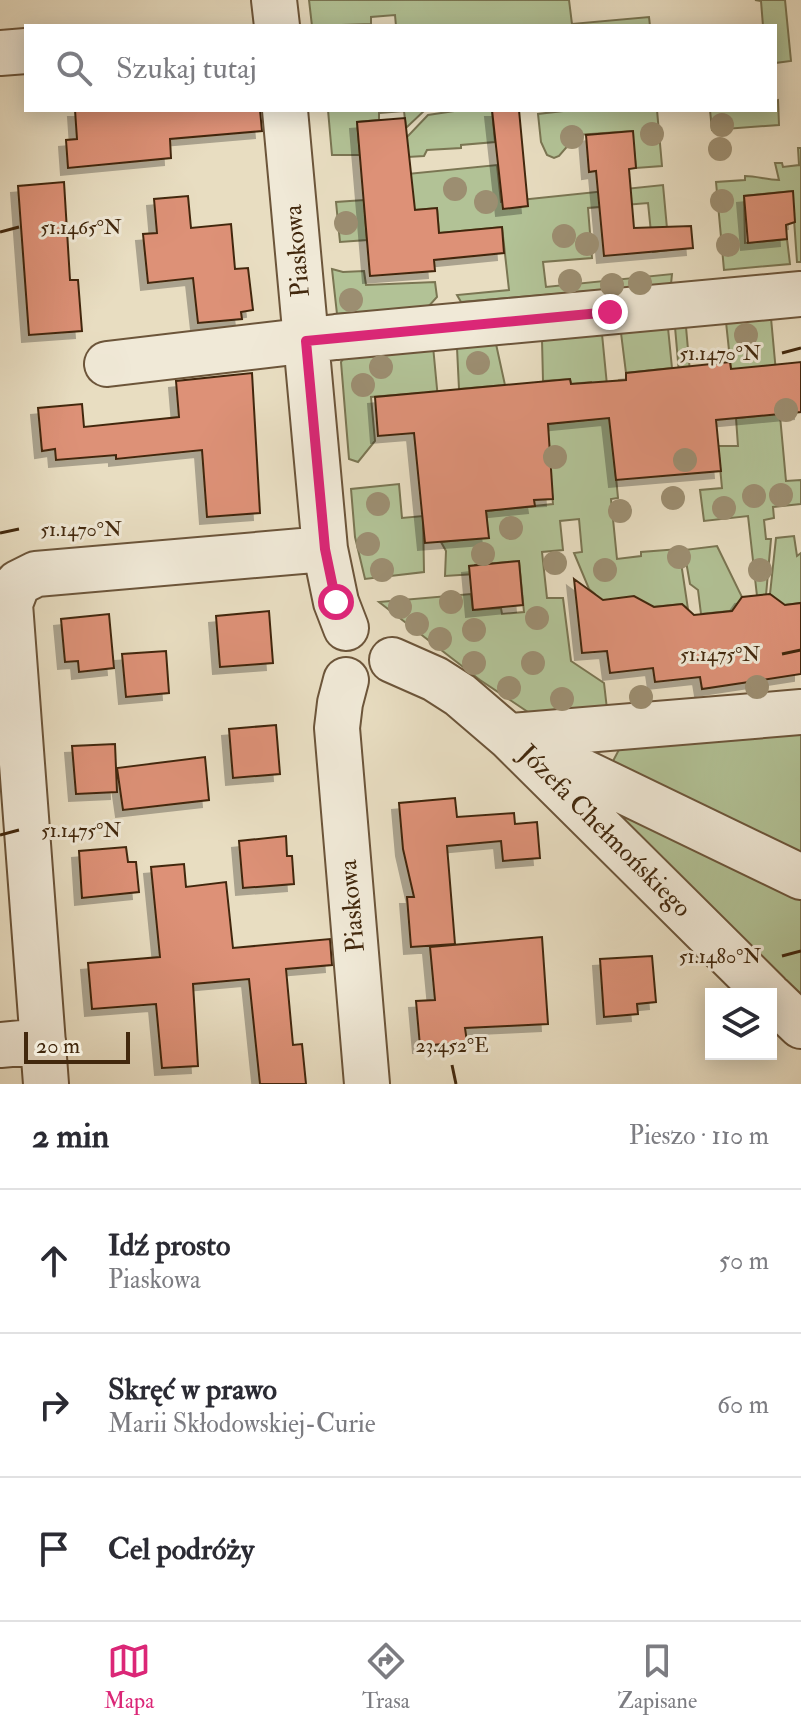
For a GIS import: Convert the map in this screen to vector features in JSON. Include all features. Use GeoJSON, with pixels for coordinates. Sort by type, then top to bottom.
{"type":"FeatureCollection","features":[{"type":"Feature","properties":{"kind":"street"},"geometry":{"type":"LineString","coordinates":[[274,0],[277,24]]}},
{"type":"Feature","properties":{"kind":"street"},"geometry":{"type":"LineString","coordinates":[[0,53],[24,51]]}},
{"type":"Feature","properties":{"kind":"street","name":"Piaskowa"},"geometry":{"type":"LineString","coordinates":[[285,112],[325,549],[336,602],[346,628]]}},
{"type":"Feature","properties":{"kind":"street"},"geometry":{"type":"LineString","coordinates":[[107,364],[306,341],[801,294]]}},
{"type":"Feature","properties":{"kind":"street"},"geometry":{"type":"LineString","coordinates":[[46,1084],[6,648],[10,604],[18,583],[36,574],[325,549]]}},
{"type":"Feature","properties":{"kind":"street"},"geometry":{"type":"LineString","coordinates":[[365,624],[383,633],[389,641],[392,660],[382,677],[364,684],[346,680],[333,664],[331,654],[338,635],[346,628],[365,624]]}},
{"type":"Feature","properties":{"kind":"street","name":"Józefa Chełmońskiego"},"geometry":{"type":"LineString","coordinates":[[392,660],[448,687],[509,737],[763,988]]}},
{"type":"Feature","properties":{"kind":"street","name":"Piaskowa"},"geometry":{"type":"LineString","coordinates":[[346,680],[337,728],[367,1084]]}},
{"type":"Feature","properties":{"kind":"street","name":"Józefa Chełmońskiego"},"geometry":{"type":"LineString","coordinates":[[509,737],[801,712]]}},
{"type":"Feature","properties":{"kind":"street"},"geometry":{"type":"LineString","coordinates":[[509,737],[801,877]]}},
{"type":"Feature","properties":{"kind":"street","name":"Józefa Chełmońskiego"},"geometry":{"type":"LineString","coordinates":[[777,1002],[801,1026]]}},
{"type":"Feature","properties":{"kind":"street"},"geometry":{"type":"LineString","coordinates":[[0,1045],[43,1041]]}},
{"type":"Feature","properties":{"kind":"green space"},"geometry":{"type":"Polygon","coordinates":[[[309,0],[569,0],[572,24],[396,24],[395,15],[371,17],[371,24],[312,24],[309,0]]]}},
{"type":"Feature","properties":{"kind":"green space"},"geometry":{"type":"Polygon","coordinates":[[[755,0],[785,0],[791,61],[777,63],[777,24],[763,24],[761,1],[755,0]]]}},
{"type":"Feature","properties":{"kind":"green space"},"geometry":{"type":"Polygon","coordinates":[[[649,17],[650,24],[572,24],[649,17]]]}},
{"type":"Feature","properties":{"kind":"green space"},"geometry":{"type":"Polygon","coordinates":[[[777,100],[779,125],[712,130],[710,112],[777,112],[777,100]]]}},
{"type":"Feature","properties":{"kind":"green space"},"geometry":{"type":"Polygon","coordinates":[[[328,112],[392,112],[379,113],[379,120],[357,122],[360,155],[332,155],[328,112]]]}},
{"type":"Feature","properties":{"kind":"green space"},"geometry":{"type":"Polygon","coordinates":[[[404,112],[423,112],[406,128],[404,112]]]}},
{"type":"Feature","properties":{"kind":"green space"},"geometry":{"type":"Polygon","coordinates":[[[492,112],[495,142],[427,150],[424,156],[408,157],[406,138],[428,115],[492,112]]]}},
{"type":"Feature","properties":{"kind":"green space"},"geometry":{"type":"Polygon","coordinates":[[[657,112],[662,166],[636,168],[632,131],[577,135],[554,158],[547,155],[541,142],[538,114],[657,112]]]}},
{"type":"Feature","properties":{"kind":"green space"},"geometry":{"type":"Polygon","coordinates":[[[798,148],[801,148],[801,262],[797,262],[792,191],[744,196],[745,243],[787,239],[790,264],[724,270],[716,182],[745,180],[745,176],[779,180],[775,163],[782,163],[783,167],[799,165],[798,148]]]}},
{"type":"Feature","properties":{"kind":"green space"},"geometry":{"type":"Polygon","coordinates":[[[497,165],[501,202],[663,185],[669,250],[653,252],[648,203],[588,208],[592,258],[543,262],[546,287],[672,274],[671,284],[461,302],[457,295],[509,290],[502,227],[439,233],[437,208],[414,210],[387,176],[497,165]]]}},
{"type":"Feature","properties":{"kind":"green space"},"geometry":{"type":"Polygon","coordinates":[[[364,200],[367,240],[340,242],[336,202],[364,200]]]}},
{"type":"Feature","properties":{"kind":"green space"},"geometry":{"type":"Polygon","coordinates":[[[332,269],[364,271],[366,285],[435,282],[437,297],[428,307],[337,314],[332,269]]]}},
{"type":"Feature","properties":{"kind":"green space"},"geometry":{"type":"Polygon","coordinates":[[[771,318],[786,481],[801,480],[801,504],[773,507],[774,518],[764,520],[766,539],[771,539],[766,595],[757,596],[748,516],[704,521],[700,490],[722,488],[718,446],[738,446],[736,418],[758,416],[731,369],[726,322],[771,318]]]}},
{"type":"Feature","properties":{"kind":"green space"},"geometry":{"type":"Polygon","coordinates":[[[675,327],[686,327],[693,406],[682,407],[675,327]]]}},
{"type":"Feature","properties":{"kind":"green space"},"geometry":{"type":"Polygon","coordinates":[[[668,328],[672,368],[626,373],[621,333],[668,328]]]}},
{"type":"Feature","properties":{"kind":"green space"},"geometry":{"type":"Polygon","coordinates":[[[602,334],[618,498],[611,499],[617,559],[641,556],[641,552],[679,549],[688,609],[682,604],[642,608],[596,601],[574,553],[582,552],[579,519],[560,521],[563,550],[542,552],[547,598],[563,598],[571,661],[604,683],[608,718],[531,714],[480,680],[379,602],[471,594],[473,610],[501,608],[502,614],[524,612],[519,561],[475,565],[475,574],[445,576],[446,551],[441,542],[488,537],[486,511],[553,504],[546,424],[594,419],[591,382],[571,384],[570,379],[543,381],[542,340],[602,334]]]}},
{"type":"Feature","properties":{"kind":"green space"},"geometry":{"type":"Polygon","coordinates":[[[496,344],[505,385],[459,389],[457,348],[496,344]]]}},
{"type":"Feature","properties":{"kind":"green space"},"geometry":{"type":"Polygon","coordinates":[[[433,346],[441,431],[425,432],[421,393],[371,397],[375,441],[358,462],[349,459],[341,362],[347,354],[433,346]]]}},
{"type":"Feature","properties":{"kind":"green space"},"geometry":{"type":"Polygon","coordinates":[[[399,484],[402,518],[423,516],[424,572],[365,579],[355,537],[351,489],[399,484]]]}},
{"type":"Feature","properties":{"kind":"green space"},"geometry":{"type":"Polygon","coordinates":[[[794,536],[797,556],[801,553],[801,603],[776,606],[775,598],[770,594],[776,538],[794,536]]]}},
{"type":"Feature","properties":{"kind":"green space"},"geometry":{"type":"Polygon","coordinates":[[[717,546],[742,597],[739,610],[701,614],[698,590],[690,584],[684,550],[717,546]]]}},
{"type":"Feature","properties":{"kind":"green space"},"geometry":{"type":"Polygon","coordinates":[[[801,725],[801,1021],[777,997],[777,988],[767,988],[587,811],[624,740],[801,725]]]}},
{"type":"Feature","properties":{"kind":"building"},"geometry":{"type":"Polygon","coordinates":[[[75,112],[260,112],[262,131],[170,139],[171,158],[68,168],[66,140],[77,139],[75,112]]]}},
{"type":"Feature","properties":{"kind":"building"},"geometry":{"type":"Polygon","coordinates":[[[492,112],[519,112],[528,206],[503,209],[492,112]]]}},
{"type":"Feature","properties":{"kind":"building"},"geometry":{"type":"Polygon","coordinates":[[[405,118],[415,210],[437,208],[439,233],[502,227],[504,253],[434,260],[435,271],[370,276],[357,122],[405,118]]]}},
{"type":"Feature","properties":{"kind":"building"},"geometry":{"type":"Polygon","coordinates":[[[633,131],[636,168],[629,169],[634,228],[691,226],[693,248],[604,256],[596,171],[589,172],[586,135],[633,131]]]}},
{"type":"Feature","properties":{"kind":"building"},"geometry":{"type":"Polygon","coordinates":[[[64,182],[70,280],[78,280],[82,331],[29,335],[18,186],[64,182]]]}},
{"type":"Feature","properties":{"kind":"building"},"geometry":{"type":"Polygon","coordinates":[[[793,191],[795,222],[786,225],[787,239],[748,243],[744,196],[793,191]]]}},
{"type":"Feature","properties":{"kind":"building"},"geometry":{"type":"Polygon","coordinates":[[[188,196],[191,228],[231,224],[235,269],[248,268],[253,310],[241,312],[242,319],[198,323],[193,278],[148,283],[143,234],[157,233],[154,199],[188,196]]]}},
{"type":"Feature","properties":{"kind":"building"},"geometry":{"type":"Polygon","coordinates":[[[730,362],[731,369],[801,362],[801,412],[716,420],[721,471],[616,480],[609,418],[548,424],[553,499],[534,500],[535,506],[486,511],[489,538],[425,543],[414,433],[378,436],[375,397],[570,379],[571,384],[626,380],[626,373],[730,362]]]}},
{"type":"Feature","properties":{"kind":"building"},"geometry":{"type":"Polygon","coordinates":[[[252,373],[260,513],[207,517],[202,450],[116,459],[116,455],[56,460],[55,449],[42,451],[38,408],[82,404],[84,427],[179,417],[176,381],[252,373]]]}},
{"type":"Feature","properties":{"kind":"building"},"geometry":{"type":"Polygon","coordinates":[[[519,561],[523,605],[473,610],[469,566],[519,561]]]}},
{"type":"Feature","properties":{"kind":"building"},"geometry":{"type":"Polygon","coordinates":[[[574,579],[603,600],[634,596],[654,607],[682,604],[694,615],[732,611],[742,597],[770,594],[785,605],[801,603],[801,674],[702,689],[700,677],[655,682],[653,668],[610,673],[607,651],[582,653],[574,579]]]}},
{"type":"Feature","properties":{"kind":"building"},"geometry":{"type":"Polygon","coordinates":[[[269,611],[273,663],[220,667],[216,616],[269,611]]]}},
{"type":"Feature","properties":{"kind":"building"},"geometry":{"type":"Polygon","coordinates":[[[109,614],[114,668],[79,672],[78,661],[65,662],[61,619],[109,614]]]}},
{"type":"Feature","properties":{"kind":"building"},"geometry":{"type":"Polygon","coordinates":[[[166,651],[169,693],[126,697],[122,654],[166,651]]]}},
{"type":"Feature","properties":{"kind":"building"},"geometry":{"type":"Polygon","coordinates":[[[276,725],[280,774],[233,778],[229,729],[276,725]]]}},
{"type":"Feature","properties":{"kind":"building"},"geometry":{"type":"Polygon","coordinates":[[[115,744],[117,792],[76,794],[72,746],[115,744]]]}},
{"type":"Feature","properties":{"kind":"building"},"geometry":{"type":"Polygon","coordinates":[[[205,757],[209,800],[123,810],[117,768],[205,757]]]}},
{"type":"Feature","properties":{"kind":"building"},"geometry":{"type":"Polygon","coordinates":[[[455,798],[457,817],[514,813],[515,824],[537,822],[540,858],[503,861],[501,841],[447,846],[455,944],[411,947],[407,897],[414,897],[403,849],[399,803],[455,798]]]}},
{"type":"Feature","properties":{"kind":"building"},"geometry":{"type":"Polygon","coordinates":[[[286,836],[287,856],[292,856],[294,884],[243,888],[239,841],[286,836]]]}},
{"type":"Feature","properties":{"kind":"building"},"geometry":{"type":"Polygon","coordinates":[[[126,847],[128,862],[136,862],[139,892],[82,898],[79,851],[126,847]]]}},
{"type":"Feature","properties":{"kind":"building"},"geometry":{"type":"Polygon","coordinates":[[[184,864],[186,887],[226,882],[233,948],[330,939],[332,965],[286,969],[293,1045],[302,1044],[306,1084],[260,1084],[249,979],[193,984],[198,1066],[162,1068],[156,1004],[92,1009],[88,963],[160,957],[151,867],[184,864]]]}},
{"type":"Feature","properties":{"kind":"building"},"geometry":{"type":"Polygon","coordinates":[[[542,937],[548,1024],[465,1028],[467,1042],[420,1046],[416,1001],[435,1000],[430,947],[542,937]]]}},
{"type":"Feature","properties":{"kind":"building"},"geometry":{"type":"Polygon","coordinates":[[[652,956],[656,1002],[637,1004],[638,1014],[604,1017],[600,959],[652,956]]]}},
{"type":"Feature","properties":{"kind":"route"},"geometry":{"type":"LineString","coordinates":[[336,602],[325,549],[306,341],[610,312]]}}]}
